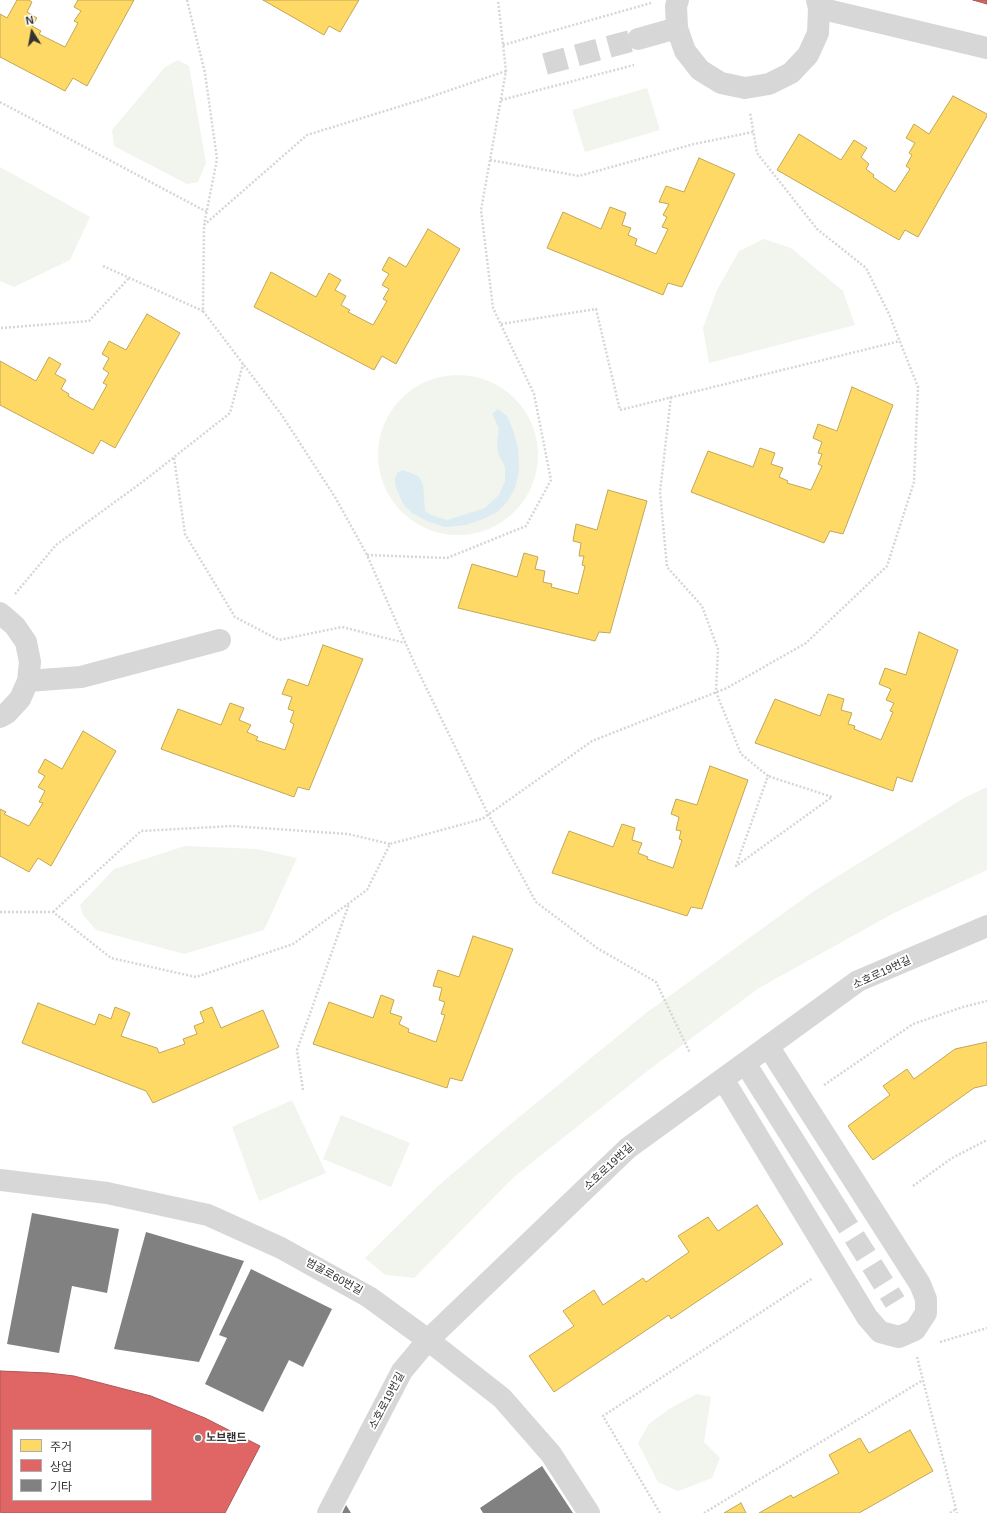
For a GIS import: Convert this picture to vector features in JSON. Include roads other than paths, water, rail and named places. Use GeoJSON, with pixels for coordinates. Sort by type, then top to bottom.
{"type":"FeatureCollection","features":[{"type":"Feature","properties":{"kind":"street"},"geometry":{"type":"LineString","coordinates":[[678,0],[676,6],[677,28],[685,51],[700,70],[721,83],[745,88],[769,84],[791,73],[808,55],[818,33],[818,4],[857,8],[987,48]]}},
{"type":"Feature","properties":{"kind":"street"},"geometry":{"type":"LineString","coordinates":[[638,39],[677,28]]}},
{"type":"Feature","properties":{"kind":"street"},"geometry":{"type":"LineString","coordinates":[[0,613],[15,626],[26,642],[30,662],[28,681],[20,699],[7,713],[0,717]]}},
{"type":"Feature","properties":{"kind":"street"},"geometry":{"type":"LineString","coordinates":[[28,681],[81,677],[220,640]]}},
{"type":"Feature","properties":{"kind":"street","name":"소호로19번길"},"geometry":{"type":"LineString","coordinates":[[328,1513],[402,1371],[428,1340],[628,1148],[858,981],[987,926]]}},
{"type":"Feature","properties":{"kind":"street"},"geometry":{"type":"LineString","coordinates":[[723,1079],[867,1317],[880,1332],[899,1337],[915,1330],[926,1313],[926,1299],[920,1284],[768,1046]]}},
{"type":"Feature","properties":{"kind":"street"},"geometry":{"type":"LineString","coordinates":[[745,1063],[837,1209]]}},
{"type":"Feature","properties":{"kind":"street","name":"범골로60번길"},"geometry":{"type":"LineString","coordinates":[[0,1180],[107,1193],[208,1215],[281,1248],[369,1297],[428,1340],[502,1398],[551,1454],[589,1513]]}},
{"type":"Feature","properties":{"kind":"tunnel"},"geometry":{"type":"LineString","coordinates":[[545,64],[638,39]]}},
{"type":"Feature","properties":{"kind":"tunnel"},"geometry":{"type":"LineString","coordinates":[[837,1209],[895,1302]]}},
{"type":"Feature","properties":{"kind":"place","name":"노브랜드"},"geometry":{"type":"Point","coordinates":[198,1438]}}]}
